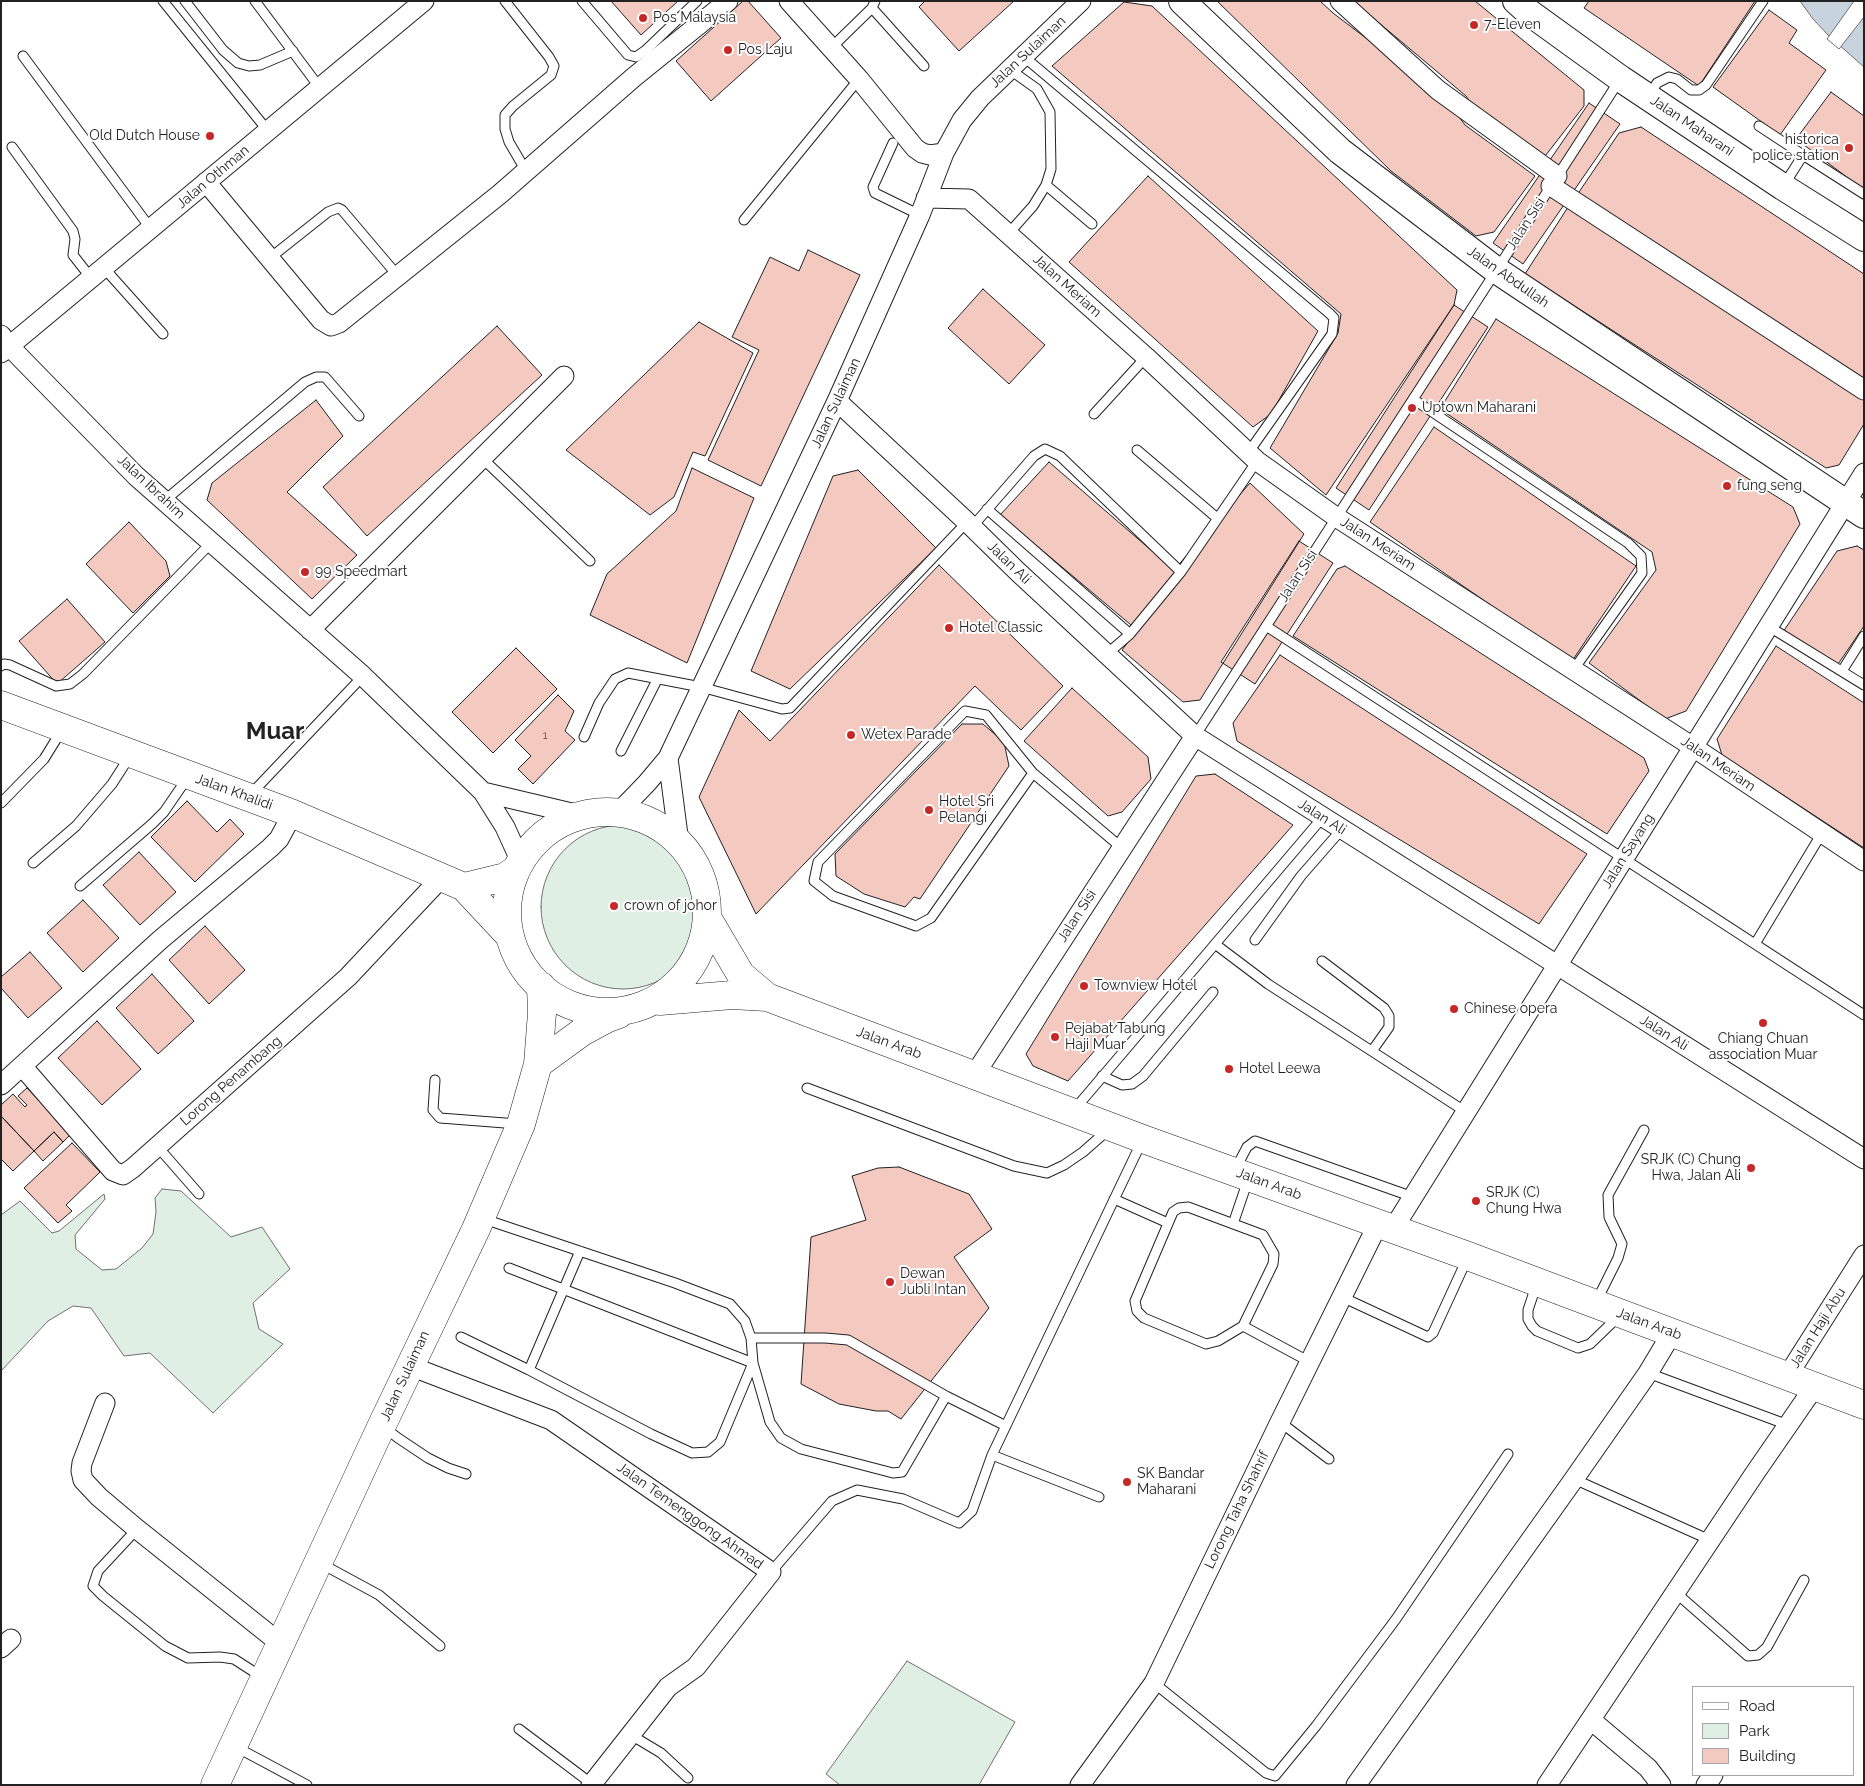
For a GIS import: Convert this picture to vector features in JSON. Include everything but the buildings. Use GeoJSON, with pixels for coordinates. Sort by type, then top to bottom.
{"type":"FeatureCollection","features":[{"type":"Feature","properties":{"kind":"main road","name":"Jalan Khalidi"},"geometry":{"type":"LineString","coordinates":[[1,704],[290,813],[453,882]]}},
{"type":"Feature","properties":{"kind":"main road"},"geometry":{"type":"LineString","coordinates":[[453,882],[505,877],[536,840],[557,825],[580,815],[599,812],[618,813],[640,818],[654,825],[679,843],[696,866],[705,892],[708,919],[704,944],[694,966],[679,986],[660,1001]]}},
{"type":"Feature","properties":{"kind":"main road"},"geometry":{"type":"LineString","coordinates":[[507,934],[506,901],[517,865]]}},
{"type":"Feature","properties":{"kind":"main road"},"geometry":{"type":"LineString","coordinates":[[453,882],[507,934],[526,970],[540,986],[585,1010],[609,1012],[634,1009]]}},
{"type":"Feature","properties":{"kind":"main road","name":"Jalan Arab"},"geometry":{"type":"LineString","coordinates":[[708,919],[741,975],[768,997],[1112,1127],[1468,1256],[1864,1405]]}},
{"type":"Feature","properties":{"kind":"main road","name":"Jalan Sulaiman"},"geometry":{"type":"LineString","coordinates":[[215,1785],[320,1563],[382,1425],[481,1218],[521,1124],[538,1064],[542,1014],[540,986]]}},
{"type":"Feature","properties":{"kind":"main road"},"geometry":{"type":"LineString","coordinates":[[538,1064],[582,1032],[608,1018],[660,1001],[732,995],[768,997]]}},
{"type":"Feature","properties":{"kind":"street","name":"Jalan Othman"},"geometry":{"type":"LineString","coordinates":[[4,345],[97,273],[424,1]]}},
{"type":"Feature","properties":{"kind":"street"},"geometry":{"type":"LineString","coordinates":[[206,182],[322,320],[331,326],[339,323],[398,276],[526,171],[634,77],[728,1]]}},
{"type":"Feature","properties":{"kind":"street"},"geometry":{"type":"LineString","coordinates":[[789,1],[859,79],[915,148],[922,153],[930,155],[944,153]]}},
{"type":"Feature","properties":{"kind":"street","name":"Jalan Sulaiman"},"geometry":{"type":"LineString","coordinates":[[618,813],[647,784],[668,758],[837,401],[923,206],[944,153],[962,120],[980,98],[1022,55],[1081,1]]}},
{"type":"Feature","properties":{"kind":"street","name":"Jalan Abdullah"},"geometry":{"type":"LineString","coordinates":[[1182,1],[1340,151],[1496,270],[1854,509]]}},
{"type":"Feature","properties":{"kind":"street"},"geometry":{"type":"LineString","coordinates":[[1340,1],[1438,90],[1554,181],[1864,390]]}},
{"type":"Feature","properties":{"kind":"street","name":"Jalan Maharani"},"geometry":{"type":"LineString","coordinates":[[1525,6],[1621,79],[1783,187],[1864,238]]}},
{"type":"Feature","properties":{"kind":"street","name":"Jalan Meriam"},"geometry":{"type":"LineString","coordinates":[[923,206],[970,199],[1146,357],[1253,457],[1336,517],[1693,747],[1864,861]]}},
{"type":"Feature","properties":{"kind":"street","name":"Jalan Ibrahim"},"geometry":{"type":"LineString","coordinates":[[4,345],[136,476],[363,676],[483,792],[506,827],[517,865]]}},
{"type":"Feature","properties":{"kind":"street"},"geometry":{"type":"LineString","coordinates":[[310,630],[564,376]]}},
{"type":"Feature","properties":{"kind":"street","name":"Jalan Ali"},"geometry":{"type":"LineString","coordinates":[[837,401],[1195,736],[1864,1159]]}},
{"type":"Feature","properties":{"kind":"street","name":"Jalan Sayang"},"geometry":{"type":"LineString","coordinates":[[1385,1226],[1413,1196],[1768,626],[1854,509],[1864,473]]}},
{"type":"Feature","properties":{"kind":"street","name":"Jalan Sisi"},"geometry":{"type":"LineString","coordinates":[[975,1074],[1195,736]]}},
{"type":"Feature","properties":{"kind":"street"},"geometry":{"type":"LineString","coordinates":[[668,758],[679,843]]}},
{"type":"Feature","properties":{"kind":"street"},"geometry":{"type":"LineString","coordinates":[[483,792],[580,815]]}},
{"type":"Feature","properties":{"kind":"street"},"geometry":{"type":"LineString","coordinates":[[1,1085],[160,940],[270,848],[279,839],[290,813]]}},
{"type":"Feature","properties":{"kind":"street","name":"Lorong Penambang"},"geometry":{"type":"LineString","coordinates":[[22,1066],[113,1171],[123,1175],[158,1146],[453,882]]}},
{"type":"Feature","properties":{"kind":"street","name":"Lorong Taha Shahrif"},"geometry":{"type":"LineString","coordinates":[[1080,1785],[1154,1684],[1342,1297],[1385,1226]]}},
{"type":"Feature","properties":{"kind":"street","name":"Jalan Haji Abu"},"geometry":{"type":"LineString","coordinates":[[1788,1375],[1864,1255]]}},
{"type":"Feature","properties":{"kind":"street"},"geometry":{"type":"LineString","coordinates":[[1356,1785],[1648,1374],[1672,1333]]}},
{"type":"Feature","properties":{"kind":"street","name":"Jalan Temenggong Ahmad"},"geometry":{"type":"LineString","coordinates":[[410,1366],[551,1420],[771,1572],[696,1667],[668,1687],[592,1784]]}},
{"type":"Feature","properties":{"kind":"street"},"geometry":{"type":"LineString","coordinates":[[1547,1785],[1815,1386]]}},
{"type":"Feature","properties":{"kind":"street"},"geometry":{"type":"LineString","coordinates":[[105,1404],[82,1463],[83,1480],[99,1497],[137,1529],[281,1644]]}},
{"type":"Feature","properties":{"kind":"street"},"geometry":{"type":"LineString","coordinates":[[1591,1720],[1648,1768],[1661,1785]]}},
{"type":"Feature","properties":{"kind":"lane"},"geometry":{"type":"LineString","coordinates":[[163,1],[268,131]]}},
{"type":"Feature","properties":{"kind":"lane"},"geometry":{"type":"LineString","coordinates":[[185,1],[223,50],[238,63],[249,66],[260,65],[293,51]]}},
{"type":"Feature","properties":{"kind":"lane"},"geometry":{"type":"LineString","coordinates":[[255,1],[320,88]]}},
{"type":"Feature","properties":{"kind":"lane"},"geometry":{"type":"LineString","coordinates":[[505,1],[550,57],[554,66],[550,75],[513,106],[506,115],[504,129],[509,142],[526,171]]}},
{"type":"Feature","properties":{"kind":"lane"},"geometry":{"type":"LineString","coordinates":[[582,1],[628,55],[636,57],[646,50],[697,1]]}},
{"type":"Feature","properties":{"kind":"lane"},"geometry":{"type":"LineString","coordinates":[[1649,96],[1657,83],[1668,77],[1677,80],[1691,90],[1699,90],[1706,85],[1763,1]]}},
{"type":"Feature","properties":{"kind":"lane"},"geometry":{"type":"LineString","coordinates":[[831,48],[874,4],[924,66]]}},
{"type":"Feature","properties":{"kind":"lane"},"geometry":{"type":"LineString","coordinates":[[1022,55],[1334,318],[1332,334],[1181,572],[1130,634],[1107,654]]}},
{"type":"Feature","properties":{"kind":"lane"},"geometry":{"type":"LineString","coordinates":[[23,56],[151,228]]}},
{"type":"Feature","properties":{"kind":"lane"},"geometry":{"type":"LineString","coordinates":[[1009,69],[1037,89],[1050,112],[1051,170],[1046,185],[1033,206],[1009,233]]}},
{"type":"Feature","properties":{"kind":"lane"},"geometry":{"type":"LineString","coordinates":[[744,220],[859,79]]}},
{"type":"Feature","properties":{"kind":"lane","name":"Jalan Sisi"},"geometry":{"type":"LineString","coordinates":[[1195,736],[1621,79]]}},
{"type":"Feature","properties":{"kind":"lane"},"geometry":{"type":"LineString","coordinates":[[1759,126],[1864,194]]}},
{"type":"Feature","properties":{"kind":"lane"},"geometry":{"type":"LineString","coordinates":[[893,143],[873,187],[874,192],[923,206]]}},
{"type":"Feature","properties":{"kind":"lane"},"geometry":{"type":"LineString","coordinates":[[12,147],[73,231],[76,239],[73,255],[97,273],[163,334]]}},
{"type":"Feature","properties":{"kind":"lane"},"geometry":{"type":"LineString","coordinates":[[1783,187],[1803,155]]}},
{"type":"Feature","properties":{"kind":"lane"},"geometry":{"type":"LineString","coordinates":[[1046,185],[1092,224]]}},
{"type":"Feature","properties":{"kind":"lane"},"geometry":{"type":"LineString","coordinates":[[270,258],[328,212],[338,208],[342,210],[398,276]]}},
{"type":"Feature","properties":{"kind":"lane"},"geometry":{"type":"LineString","coordinates":[[1094,414],[1146,357]]}},
{"type":"Feature","properties":{"kind":"lane"},"geometry":{"type":"LineString","coordinates":[[164,501],[305,382],[325,377],[359,416]]}},
{"type":"Feature","properties":{"kind":"lane"},"geometry":{"type":"LineString","coordinates":[[1413,399],[1628,543],[1641,556],[1642,573],[1574,670]]}},
{"type":"Feature","properties":{"kind":"lane"},"geometry":{"type":"LineString","coordinates":[[584,737],[599,703],[615,679],[628,673],[656,680],[701,687],[782,709],[790,708],[970,524],[987,509],[1034,456],[1045,449],[1060,456],[1181,572]]}},
{"type":"Feature","properties":{"kind":"lane"},"geometry":{"type":"LineString","coordinates":[[1137,450],[1217,518]]}},
{"type":"Feature","properties":{"kind":"lane"},"geometry":{"type":"LineString","coordinates":[[482,458],[590,561]]}},
{"type":"Feature","properties":{"kind":"lane"},"geometry":{"type":"LineString","coordinates":[[987,509],[1130,634]]}},
{"type":"Feature","properties":{"kind":"lane"},"geometry":{"type":"LineString","coordinates":[[1,666],[4,664],[10,665],[56,686],[70,684],[83,674],[212,542]]}},
{"type":"Feature","properties":{"kind":"lane"},"geometry":{"type":"LineString","coordinates":[[1266,626],[1864,1015]]}},
{"type":"Feature","properties":{"kind":"lane"},"geometry":{"type":"LineString","coordinates":[[1768,626],[1864,685]]}},
{"type":"Feature","properties":{"kind":"lane"},"geometry":{"type":"LineString","coordinates":[[1842,671],[1864,636]]}},
{"type":"Feature","properties":{"kind":"lane"},"geometry":{"type":"LineString","coordinates":[[248,797],[363,676]]}},
{"type":"Feature","properties":{"kind":"lane"},"geometry":{"type":"LineString","coordinates":[[621,751],[656,680]]}},
{"type":"Feature","properties":{"kind":"lane"},"geometry":{"type":"LineString","coordinates":[[1033,773],[930,918],[916,926],[833,896],[814,881],[818,862],[965,711],[986,715],[1033,773],[1122,848]]}},
{"type":"Feature","properties":{"kind":"lane"},"geometry":{"type":"LineString","coordinates":[[1,803],[44,759],[63,728]]}},
{"type":"Feature","properties":{"kind":"lane"},"geometry":{"type":"LineString","coordinates":[[33,863],[76,826],[112,784],[131,753]]}},
{"type":"Feature","properties":{"kind":"lane"},"geometry":{"type":"LineString","coordinates":[[80,886],[164,812],[190,775]]}},
{"type":"Feature","properties":{"kind":"lane"},"geometry":{"type":"LineString","coordinates":[[1072,1112],[1323,817]]}},
{"type":"Feature","properties":{"kind":"lane"},"geometry":{"type":"LineString","coordinates":[[1255,940],[1301,876],[1342,829]]}},
{"type":"Feature","properties":{"kind":"lane"},"geometry":{"type":"LineString","coordinates":[[1755,944],[1822,833]]}},
{"type":"Feature","properties":{"kind":"lane"},"geometry":{"type":"LineString","coordinates":[[1215,944],[1268,984],[1466,1112]]}},
{"type":"Feature","properties":{"kind":"lane"},"geometry":{"type":"LineString","coordinates":[[1322,961],[1384,1008],[1389,1016],[1388,1027],[1372,1051]]}},
{"type":"Feature","properties":{"kind":"lane"},"geometry":{"type":"LineString","coordinates":[[1102,1076],[1122,1085],[1132,1084],[1143,1076],[1213,992]]}},
{"type":"Feature","properties":{"kind":"lane"},"geometry":{"type":"LineString","coordinates":[[435,1080],[433,1110],[440,1118],[521,1124]]}},
{"type":"Feature","properties":{"kind":"lane"},"geometry":{"type":"LineString","coordinates":[[807,1088],[1014,1166],[1047,1172],[1064,1165],[1083,1152],[1112,1127]]}},
{"type":"Feature","properties":{"kind":"lane"},"geometry":{"type":"LineString","coordinates":[[1595,1305],[1618,1258],[1622,1244],[1609,1217],[1608,1195],[1644,1130]]}},
{"type":"Feature","properties":{"kind":"lane"},"geometry":{"type":"LineString","coordinates":[[771,1572],[832,1501],[856,1490],[903,1499],[959,1523],[972,1512],[992,1455],[1143,1138]]}},
{"type":"Feature","properties":{"kind":"lane"},"geometry":{"type":"LineString","coordinates":[[1233,1224],[1247,1147],[1255,1141],[1413,1196]]}},
{"type":"Feature","properties":{"kind":"lane"},"geometry":{"type":"LineString","coordinates":[[158,1146],[199,1194]]}},
{"type":"Feature","properties":{"kind":"lane"},"geometry":{"type":"LineString","coordinates":[[1114,1199],[1168,1223]]}},
{"type":"Feature","properties":{"kind":"lane"},"geometry":{"type":"LineString","coordinates":[[1188,1207],[1263,1235],[1274,1254],[1273,1264],[1243,1326],[1218,1341],[1206,1344],[1144,1318],[1137,1311],[1134,1301],[1168,1223],[1173,1212],[1178,1208],[1188,1207]]}},
{"type":"Feature","properties":{"kind":"lane"},"geometry":{"type":"LineString","coordinates":[[481,1218],[675,1283],[730,1304],[745,1321],[751,1338],[753,1363],[770,1422],[782,1438],[801,1449],[893,1473],[902,1472],[946,1396]]}},
{"type":"Feature","properties":{"kind":"lane"},"geometry":{"type":"LineString","coordinates":[[529,1370],[580,1251]]}},
{"type":"Feature","properties":{"kind":"lane"},"geometry":{"type":"LineString","coordinates":[[1342,1297],[1428,1337],[1433,1334],[1468,1256]]}},
{"type":"Feature","properties":{"kind":"lane"},"geometry":{"type":"LineString","coordinates":[[509,1268],[753,1363]]}},
{"type":"Feature","properties":{"kind":"lane"},"geometry":{"type":"LineString","coordinates":[[1538,1283],[1528,1310],[1528,1319],[1532,1326],[1537,1331],[1578,1348],[1590,1344],[1620,1314]]}},
{"type":"Feature","properties":{"kind":"lane"},"geometry":{"type":"LineString","coordinates":[[1243,1326],[1310,1362]]}},
{"type":"Feature","properties":{"kind":"lane"},"geometry":{"type":"LineString","coordinates":[[461,1336],[651,1434],[692,1453],[708,1452],[720,1442],[753,1363]]}},
{"type":"Feature","properties":{"kind":"lane"},"geometry":{"type":"LineString","coordinates":[[751,1338],[825,1338],[848,1340],[946,1396],[1006,1426]]}},
{"type":"Feature","properties":{"kind":"lane"},"geometry":{"type":"LineString","coordinates":[[1648,1374],[1788,1425]]}},
{"type":"Feature","properties":{"kind":"lane"},"geometry":{"type":"LineString","coordinates":[[1280,1422],[1329,1459]]}},
{"type":"Feature","properties":{"kind":"lane"},"geometry":{"type":"LineString","coordinates":[[382,1425],[428,1458],[466,1474]]}},
{"type":"Feature","properties":{"kind":"lane"},"geometry":{"type":"LineString","coordinates":[[1154,1684],[1266,1773],[1275,1776],[1316,1726],[1396,1618],[1508,1454]]}},
{"type":"Feature","properties":{"kind":"lane"},"geometry":{"type":"LineString","coordinates":[[992,1455],[1099,1497]]}},
{"type":"Feature","properties":{"kind":"lane"},"geometry":{"type":"LineString","coordinates":[[1574,1479],[1710,1540]]}},
{"type":"Feature","properties":{"kind":"lane"},"geometry":{"type":"LineString","coordinates":[[137,1529],[98,1571],[93,1586],[165,1646],[188,1658],[234,1658],[264,1679]]}},
{"type":"Feature","properties":{"kind":"lane"},"geometry":{"type":"LineString","coordinates":[[320,1563],[379,1595],[440,1646]]}},
{"type":"Feature","properties":{"kind":"lane"},"geometry":{"type":"LineString","coordinates":[[1675,1592],[1748,1656],[1758,1655],[1767,1648],[1804,1580]]}},
{"type":"Feature","properties":{"kind":"lane"},"geometry":{"type":"LineString","coordinates":[[519,1729],[592,1784]]}},
{"type":"Feature","properties":{"kind":"lane"},"geometry":{"type":"LineString","coordinates":[[631,1735],[661,1753],[688,1778]]}},
{"type":"Feature","properties":{"kind":"lane"},"geometry":{"type":"LineString","coordinates":[[234,1746],[307,1785]]}},
{"type":"Feature","properties":{"kind":"green space"},"geometry":{"type":"Polygon","coordinates":[[[615,825],[631,825],[654,831],[669,839],[681,849],[691,861],[699,876],[705,899],[705,915],[699,938],[691,953],[681,965],[669,975],[654,983],[631,989],[615,989],[592,983],[577,975],[555,953],[545,931],[541,915],[541,899],[547,876],[555,861],[577,839],[599,829],[615,825]]]}},
{"type":"Feature","properties":{"kind":"green space"},"geometry":{"type":"Polygon","coordinates":[[[162,1189],[181,1191],[231,1237],[262,1227],[290,1269],[253,1303],[259,1329],[283,1344],[213,1413],[150,1353],[124,1356],[91,1308],[73,1306],[48,1321],[1,1371],[1,1215],[20,1201],[52,1233],[59,1231],[104,1194],[105,1199],[75,1235],[76,1249],[102,1270],[116,1269],[142,1248],[153,1234],[156,1212],[155,1198],[162,1189]]]}},
{"type":"Feature","properties":{"kind":"green space"},"geometry":{"type":"Polygon","coordinates":[[[907,1661],[1015,1722],[979,1785],[840,1785],[826,1774],[907,1661]]]}},
{"type":"Feature","properties":{"kind":"shaded area"},"geometry":{"type":"Polygon","coordinates":[[[1800,1],[1864,1],[1864,67],[1829,36],[1800,1]]]}},
{"type":"Feature","properties":{"kind":"pier"},"geometry":{"type":"Polygon","coordinates":[[[1854,1],[1864,1],[1864,17],[1839,49],[1827,39],[1854,1]]]}},
{"type":"Feature","properties":{"kind":"place","name":"Pos Malaysia"},"geometry":{"type":"Point","coordinates":[643,18]}},
{"type":"Feature","properties":{"kind":"place","name":"7-Eleven"},"geometry":{"type":"Point","coordinates":[1474,25]}},
{"type":"Feature","properties":{"kind":"place","name":"Pos Laju"},"geometry":{"type":"Point","coordinates":[728,50]}},
{"type":"Feature","properties":{"kind":"place","name":"Old Dutch House"},"geometry":{"type":"Point","coordinates":[210,136]}},
{"type":"Feature","properties":{"kind":"place","name":"historica police station"},"geometry":{"type":"Point","coordinates":[1849,148]}},
{"type":"Feature","properties":{"kind":"place","name":"Uptown Maharani"},"geometry":{"type":"Point","coordinates":[1412,408]}},
{"type":"Feature","properties":{"kind":"place","name":"fung seng"},"geometry":{"type":"Point","coordinates":[1727,486]}},
{"type":"Feature","properties":{"kind":"place","name":"99 Speedmart"},"geometry":{"type":"Point","coordinates":[305,572]}},
{"type":"Feature","properties":{"kind":"place","name":"Hotel Classic"},"geometry":{"type":"Point","coordinates":[949,628]}},
{"type":"Feature","properties":{"kind":"place","name":"Wetex Parade"},"geometry":{"type":"Point","coordinates":[851,735]}},
{"type":"Feature","properties":{"kind":"place","name":"Hotel Sri Pelangi"},"geometry":{"type":"Point","coordinates":[929,810]}},
{"type":"Feature","properties":{"kind":"place","name":"crown of johor"},"geometry":{"type":"Point","coordinates":[614,906]}},
{"type":"Feature","properties":{"kind":"place","name":"Townview Hotel"},"geometry":{"type":"Point","coordinates":[1084,986]}},
{"type":"Feature","properties":{"kind":"place","name":"Chinese opera"},"geometry":{"type":"Point","coordinates":[1454,1009]}},
{"type":"Feature","properties":{"kind":"place","name":"Chiang Chuan association Muar"},"geometry":{"type":"Point","coordinates":[1763,1023]}},
{"type":"Feature","properties":{"kind":"place","name":"Pejabat Tabung Haji Muar"},"geometry":{"type":"Point","coordinates":[1055,1037]}},
{"type":"Feature","properties":{"kind":"place","name":"Hotel Leewa"},"geometry":{"type":"Point","coordinates":[1229,1069]}},
{"type":"Feature","properties":{"kind":"place","name":"SRJK (C) Chung Hwa, Jalan Ali"},"geometry":{"type":"Point","coordinates":[1751,1168]}},
{"type":"Feature","properties":{"kind":"place","name":"SRJK (C) Chung Hwa"},"geometry":{"type":"Point","coordinates":[1476,1201]}},
{"type":"Feature","properties":{"kind":"place","name":"Dewan Jubli Intan"},"geometry":{"type":"Point","coordinates":[890,1282]}},
{"type":"Feature","properties":{"kind":"place","name":"SK Bandar Maharani"},"geometry":{"type":"Point","coordinates":[1127,1482]}},
{"type":"Feature","properties":{"kind":"district","name":"Muar"},"geometry":{"type":"Point","coordinates":[275,732]}}]}
